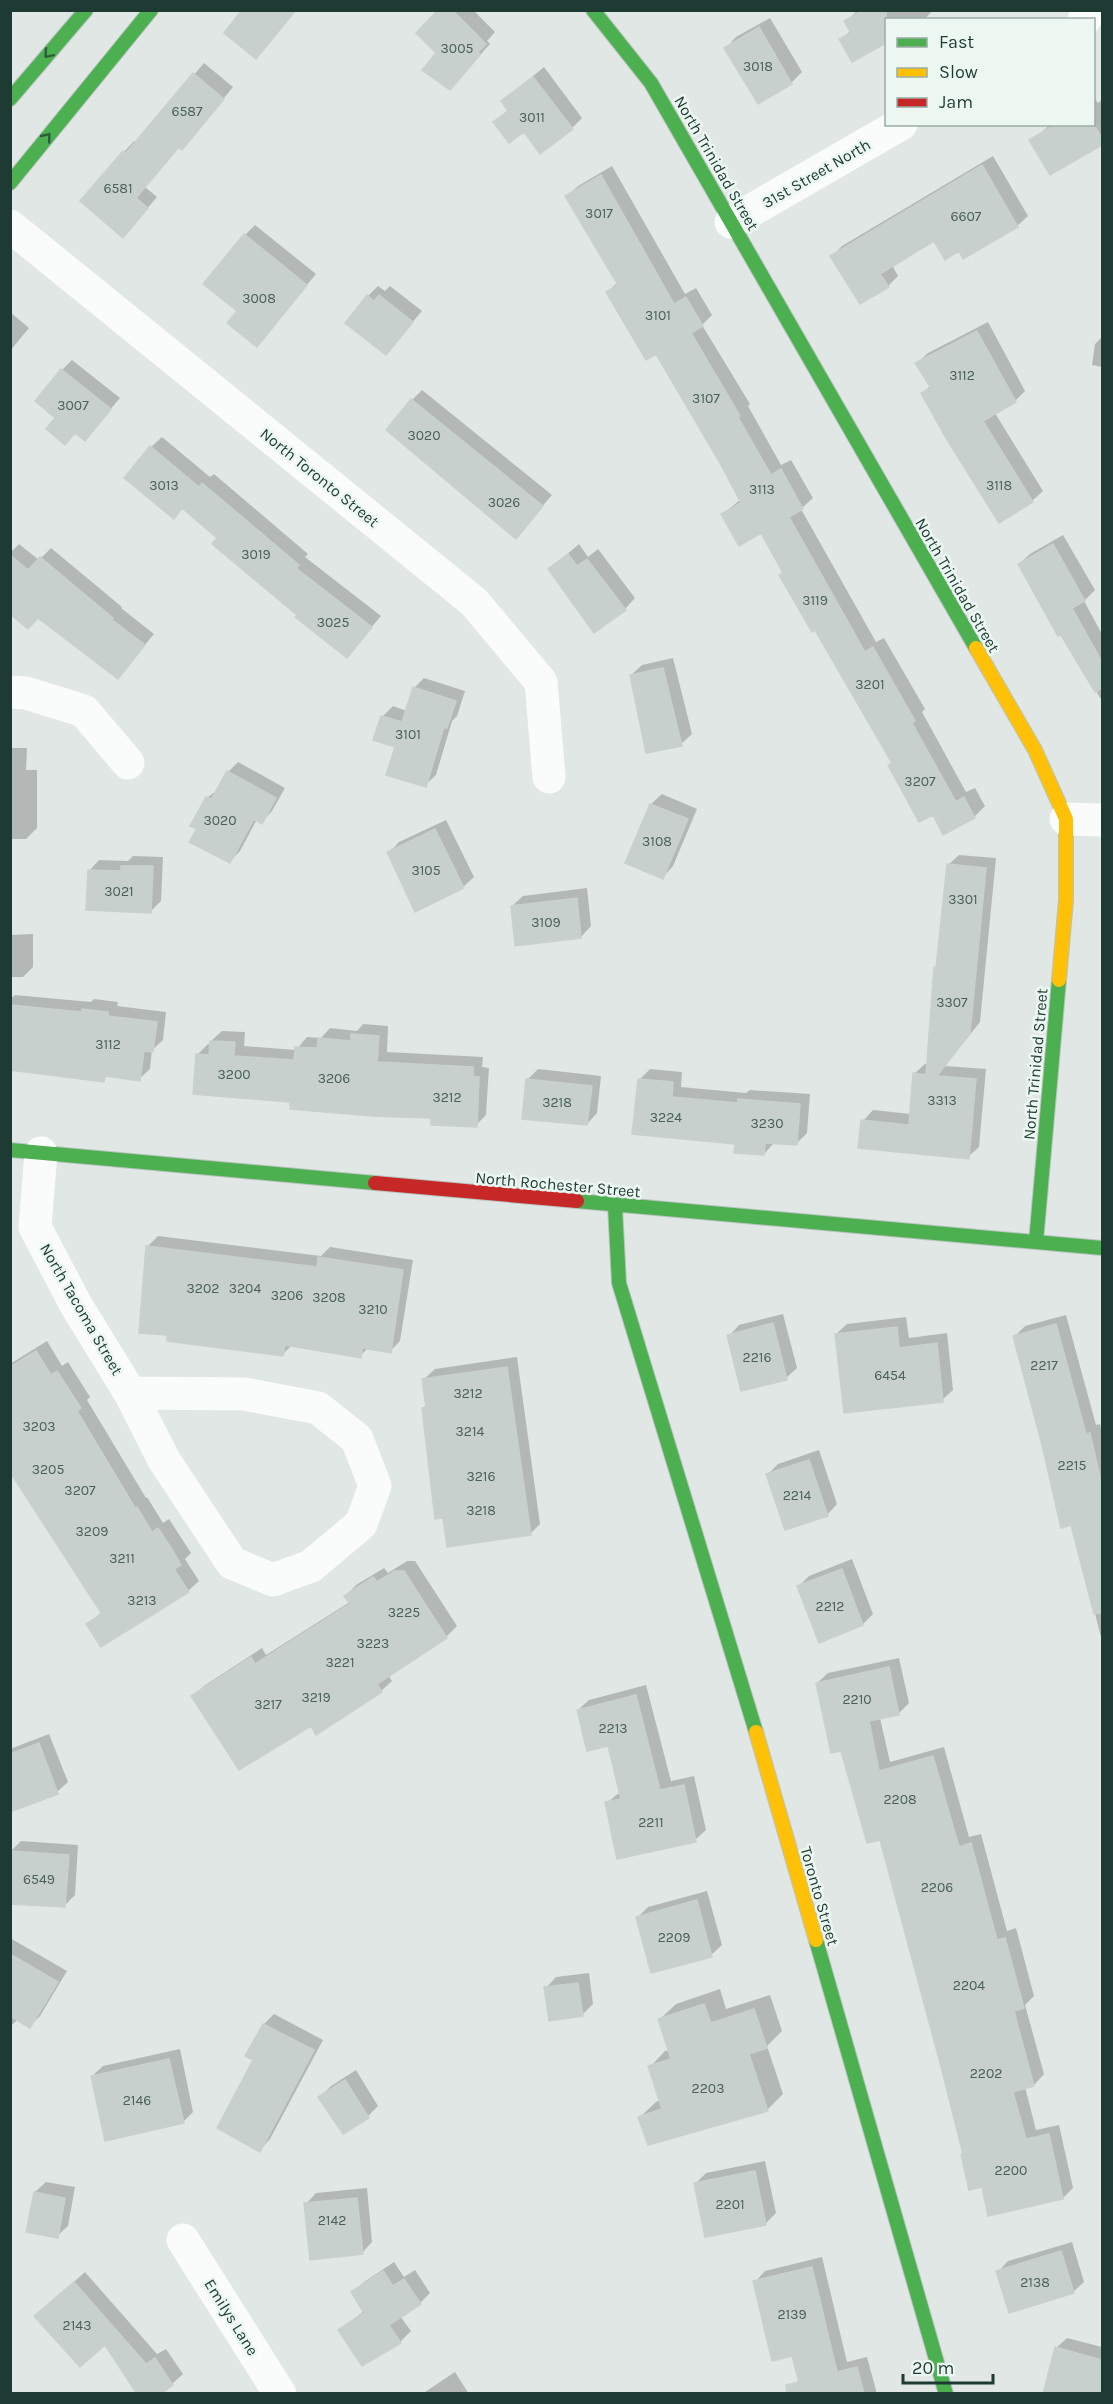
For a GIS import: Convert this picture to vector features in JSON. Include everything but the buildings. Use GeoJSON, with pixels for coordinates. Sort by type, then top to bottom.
{"type":"FeatureCollection","features":[{"type":"Feature","properties":{"kind":"street"},"geometry":{"type":"LineString","coordinates":[[10,99],[86,10]]}},
{"type":"Feature","properties":{"kind":"street"},"geometry":{"type":"LineString","coordinates":[[10,183],[151,10]]}},
{"type":"Feature","properties":{"kind":"street","name":"North Trinidad Street"},"geometry":{"type":"LineString","coordinates":[[593,10],[651,82],[1035,750],[1066,819],[1066,900],[1036,1242]]}},
{"type":"Feature","properties":{"kind":"street","name":"31st Street North"},"geometry":{"type":"LineString","coordinates":[[731,222],[899,126]]}},
{"type":"Feature","properties":{"kind":"street","name":"North Toronto Street"},"geometry":{"type":"LineString","coordinates":[[10,226],[474,602],[541,682],[549,777]]}},
{"type":"Feature","properties":{"kind":"street"},"geometry":{"type":"LineString","coordinates":[[10,693],[26,693],[84,711],[128,763]]}},
{"type":"Feature","properties":{"kind":"street"},"geometry":{"type":"LineString","coordinates":[[1066,819],[1102,820]]}},
{"type":"Feature","properties":{"kind":"street","name":"North Rochester Street"},"geometry":{"type":"LineString","coordinates":[[26,1152],[1102,1248]]}},
{"type":"Feature","properties":{"kind":"street","name":"North Tacoma Street"},"geometry":{"type":"LineString","coordinates":[[26,1152],[35,1227],[75,1305],[130,1393],[164,1460],[232,1563],[273,1580],[311,1566],[362,1524],[375,1486],[357,1439],[318,1408],[244,1394],[130,1393]]}},
{"type":"Feature","properties":{"kind":"street","name":"Toronto Street"},"geometry":{"type":"LineString","coordinates":[[615,1206],[619,1283],[742,1685],[946,2394]]}},
{"type":"Feature","properties":{"kind":"street","name":"Emilys Lane"},"geometry":{"type":"LineString","coordinates":[[183,2240],[280,2394]]}},
{"type":"Feature","properties":{"kind":"traffic: fast"},"geometry":{"type":"LineString","coordinates":[[10,99],[86,10]]}},
{"type":"Feature","properties":{"kind":"traffic: fast"},"geometry":{"type":"LineString","coordinates":[[10,183],[151,10]]}},
{"type":"Feature","properties":{"kind":"traffic: fast"},"geometry":{"type":"LineString","coordinates":[[593,10],[651,83],[976,648]]}},
{"type":"Feature","properties":{"kind":"traffic: fast"},"geometry":{"type":"LineString","coordinates":[[1036,1242],[1059,980]]}},
{"type":"Feature","properties":{"kind":"traffic: fast"},"geometry":{"type":"LineString","coordinates":[[10,1150],[375,1183]]}},
{"type":"Feature","properties":{"kind":"traffic: fast"},"geometry":{"type":"LineString","coordinates":[[577,1201],[1102,1248]]}},
{"type":"Feature","properties":{"kind":"traffic: fast"},"geometry":{"type":"LineString","coordinates":[[615,1206],[619,1283],[756,1732]]}},
{"type":"Feature","properties":{"kind":"traffic: fast"},"geometry":{"type":"LineString","coordinates":[[816,1940],[946,2394]]}},
{"type":"Feature","properties":{"kind":"traffic: slow"},"geometry":{"type":"LineString","coordinates":[[976,648],[1035,750],[1066,819],[1066,900],[1059,980]]}},
{"type":"Feature","properties":{"kind":"traffic: slow"},"geometry":{"type":"LineString","coordinates":[[756,1732],[816,1940]]}},
{"type":"Feature","properties":{"kind":"traffic: jam"},"geometry":{"type":"LineString","coordinates":[[375,1183],[577,1201]]}}]}
